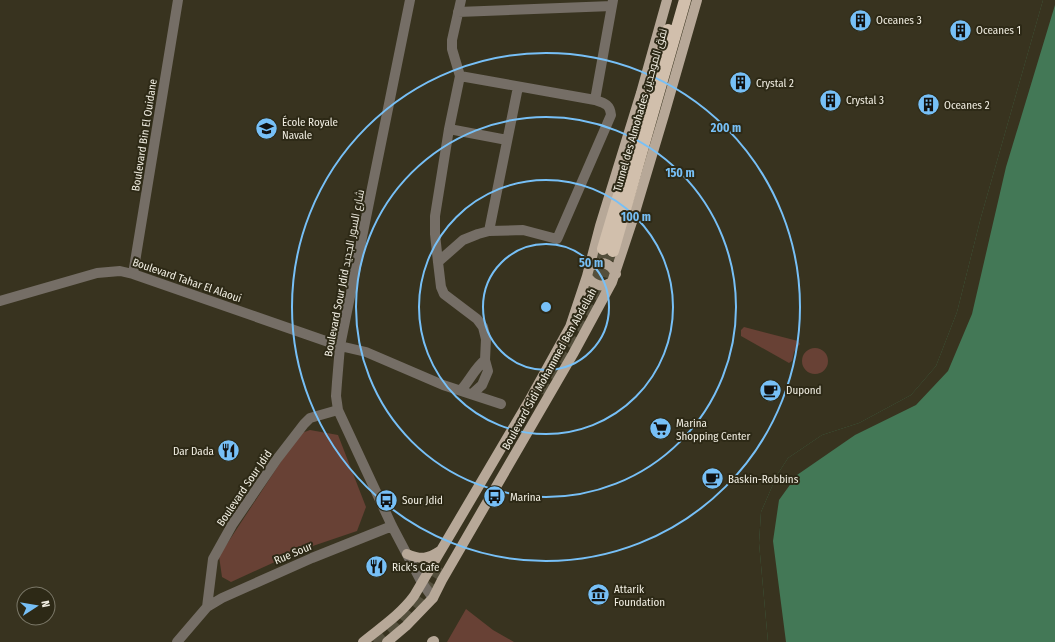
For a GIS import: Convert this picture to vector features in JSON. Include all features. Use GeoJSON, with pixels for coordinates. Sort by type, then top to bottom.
{"type":"FeatureCollection","features":[{"type":"Feature","properties":{"kind":"highway","name":"Tunnel des Almohades نفق الموحدين"},"geometry":{"type":"LineString","coordinates":[[676,0],[608,250],[685,0]]}},
{"type":"Feature","properties":{"kind":"main road","name":"Boulevard Sidi Mohammed Ben Abdellah"},"geometry":{"type":"LineString","coordinates":[[363,642],[407,604],[422,582],[526,407],[570,327],[588,272],[600,226],[641,93],[667,0]]}},
{"type":"Feature","properties":{"kind":"main road","name":"Boulevard Sidi Mohammed Ben Abdellah"},"geometry":{"type":"LineString","coordinates":[[387,642],[406,626],[433,598],[573,354],[614,278],[664,115],[697,0]]}},
{"type":"Feature","properties":{"kind":"main road"},"geometry":{"type":"LineString","coordinates":[[599,262],[604,263],[609,265],[614,278],[608,284],[598,285],[594,283],[588,272],[599,262]]}},
{"type":"Feature","properties":{"kind":"main road"},"geometry":{"type":"LineString","coordinates":[[407,554],[423,558],[431,557],[440,551]]}},
{"type":"Feature","properties":{"kind":"street","name":"Boulevard Bin El Ouidane"},"geometry":{"type":"LineString","coordinates":[[134,274],[178,0]]}},
{"type":"Feature","properties":{"kind":"street","name":"Boulevard Sour Jdid شارع السور الجديد"},"geometry":{"type":"LineString","coordinates":[[410,0],[340,346],[336,396],[338,410],[392,526],[422,582],[433,598]]}},
{"type":"Feature","properties":{"kind":"street"},"geometry":{"type":"LineString","coordinates":[[461,0],[452,40],[452,49],[460,76],[448,129],[435,216],[441,287],[444,294],[477,319],[483,327],[486,339],[485,360],[488,371],[485,380],[478,390],[472,394]]}},
{"type":"Feature","properties":{"kind":"street"},"geometry":{"type":"LineString","coordinates":[[458,12],[612,3],[595,100]]}},
{"type":"Feature","properties":{"kind":"street"},"geometry":{"type":"LineString","coordinates":[[438,262],[463,240],[489,231],[523,230],[555,239],[558,237],[611,115],[611,109],[608,105],[595,100],[460,76]]}},
{"type":"Feature","properties":{"kind":"street"},"geometry":{"type":"LineString","coordinates":[[489,231],[518,87]]}},
{"type":"Feature","properties":{"kind":"street"},"geometry":{"type":"LineString","coordinates":[[448,129],[507,140]]}},
{"type":"Feature","properties":{"kind":"street","name":"Boulevard Tahar El Alaoui"},"geometry":{"type":"LineString","coordinates":[[0,302],[109,271],[120,270],[340,346],[366,352],[443,385],[501,404]]}},
{"type":"Feature","properties":{"kind":"street"},"geometry":{"type":"LineString","coordinates":[[461,390],[470,381],[478,366],[485,360]]}},
{"type":"Feature","properties":{"kind":"street","name":"Boulevard Sour Jdid"},"geometry":{"type":"LineString","coordinates":[[207,607],[213,559],[232,525],[277,459],[304,424],[310,418],[338,410]]}},
{"type":"Feature","properties":{"kind":"street","name":"Rue Sour"},"geometry":{"type":"LineString","coordinates":[[207,607],[235,591],[392,526]]}},
{"type":"Feature","properties":{"kind":"street"},"geometry":{"type":"LineString","coordinates":[[177,642],[207,607]]}},
{"type":"Feature","properties":{"kind":"shaded area"},"geometry":{"type":"Polygon","coordinates":[[[1043,0],[1055,0],[1055,642],[768,642],[759,543],[761,512],[777,475],[788,458],[822,435],[859,423],[911,395],[936,366],[957,312],[981,217],[1043,0]]]}},
{"type":"Feature","properties":{"kind":"shaded area"},"geometry":{"type":"Polygon","coordinates":[[[744,327],[798,341],[800,344],[794,352],[792,361],[789,363],[741,336],[741,330],[744,327]]]}},
{"type":"Feature","properties":{"kind":"shaded area"},"geometry":{"type":"Polygon","coordinates":[[[815,348],[824,352],[828,361],[824,370],[815,374],[806,370],[802,361],[806,352],[815,348]]]}},
{"type":"Feature","properties":{"kind":"shaded area"},"geometry":{"type":"Polygon","coordinates":[[[310,430],[338,435],[366,507],[357,531],[301,550],[231,582],[222,577],[219,556],[299,434],[310,430]]]}},
{"type":"Feature","properties":{"kind":"shaded area"},"geometry":{"type":"Polygon","coordinates":[[[466,609],[493,630],[514,642],[447,642],[466,609]]]}},
{"type":"Feature","properties":{"kind":"pier"},"geometry":{"type":"Polygon","coordinates":[[[1043,0],[1055,0],[1055,5],[1006,167],[972,314],[948,371],[916,405],[855,435],[797,475],[779,500],[773,541],[786,642],[768,642],[759,543],[761,512],[777,475],[788,458],[822,435],[859,423],[911,395],[936,366],[957,312],[981,217],[1043,0]]]}},
{"type":"Feature","properties":{"kind":"tunnel"},"geometry":{"type":"LineString","coordinates":[[539,392],[569,341],[593,294],[603,249]]}},
{"type":"Feature","properties":{"kind":"tunnel"},"geometry":{"type":"LineString","coordinates":[[601,295],[611,263],[613,251]]}},
{"type":"Feature","properties":{"kind":"tunnel"},"geometry":{"type":"LineString","coordinates":[[404,622],[420,603],[445,565]]}},
{"type":"Feature","properties":{"kind":"tunnel"},"geometry":{"type":"LineString","coordinates":[[374,642],[393,626],[407,609]]}},
{"type":"Feature","properties":{"kind":"place","name":"Oceanes 3"},"geometry":{"type":"Point","coordinates":[861,20]}},
{"type":"Feature","properties":{"kind":"place","name":"Oceanes 1"},"geometry":{"type":"Point","coordinates":[961,30]}},
{"type":"Feature","properties":{"kind":"place","name":"Crystal 2"},"geometry":{"type":"Point","coordinates":[741,83]}},
{"type":"Feature","properties":{"kind":"place","name":"Crystal 3"},"geometry":{"type":"Point","coordinates":[831,100]}},
{"type":"Feature","properties":{"kind":"place","name":"Oceanes 2"},"geometry":{"type":"Point","coordinates":[929,105]}},
{"type":"Feature","properties":{"kind":"place","name":"École Royale Navale"},"geometry":{"type":"Point","coordinates":[267,128]}},
{"type":"Feature","properties":{"kind":"place","name":"Dupond"},"geometry":{"type":"Point","coordinates":[770,390]}},
{"type":"Feature","properties":{"kind":"place","name":"Marina Shopping Center"},"geometry":{"type":"Point","coordinates":[660,429]}},
{"type":"Feature","properties":{"kind":"place","name":"Dar Dada"},"geometry":{"type":"Point","coordinates":[229,451]}},
{"type":"Feature","properties":{"kind":"place","name":"Baskin-Robbins"},"geometry":{"type":"Point","coordinates":[712,479]}},
{"type":"Feature","properties":{"kind":"place","name":"Marina"},"geometry":{"type":"Point","coordinates":[495,497]}},
{"type":"Feature","properties":{"kind":"place","name":"Sour Jdid"},"geometry":{"type":"Point","coordinates":[386,500]}},
{"type":"Feature","properties":{"kind":"place","name":"Rick's Cafe"},"geometry":{"type":"Point","coordinates":[377,567]}},
{"type":"Feature","properties":{"kind":"place","name":"Attarik Foundation"},"geometry":{"type":"Point","coordinates":[599,595]}}]}
